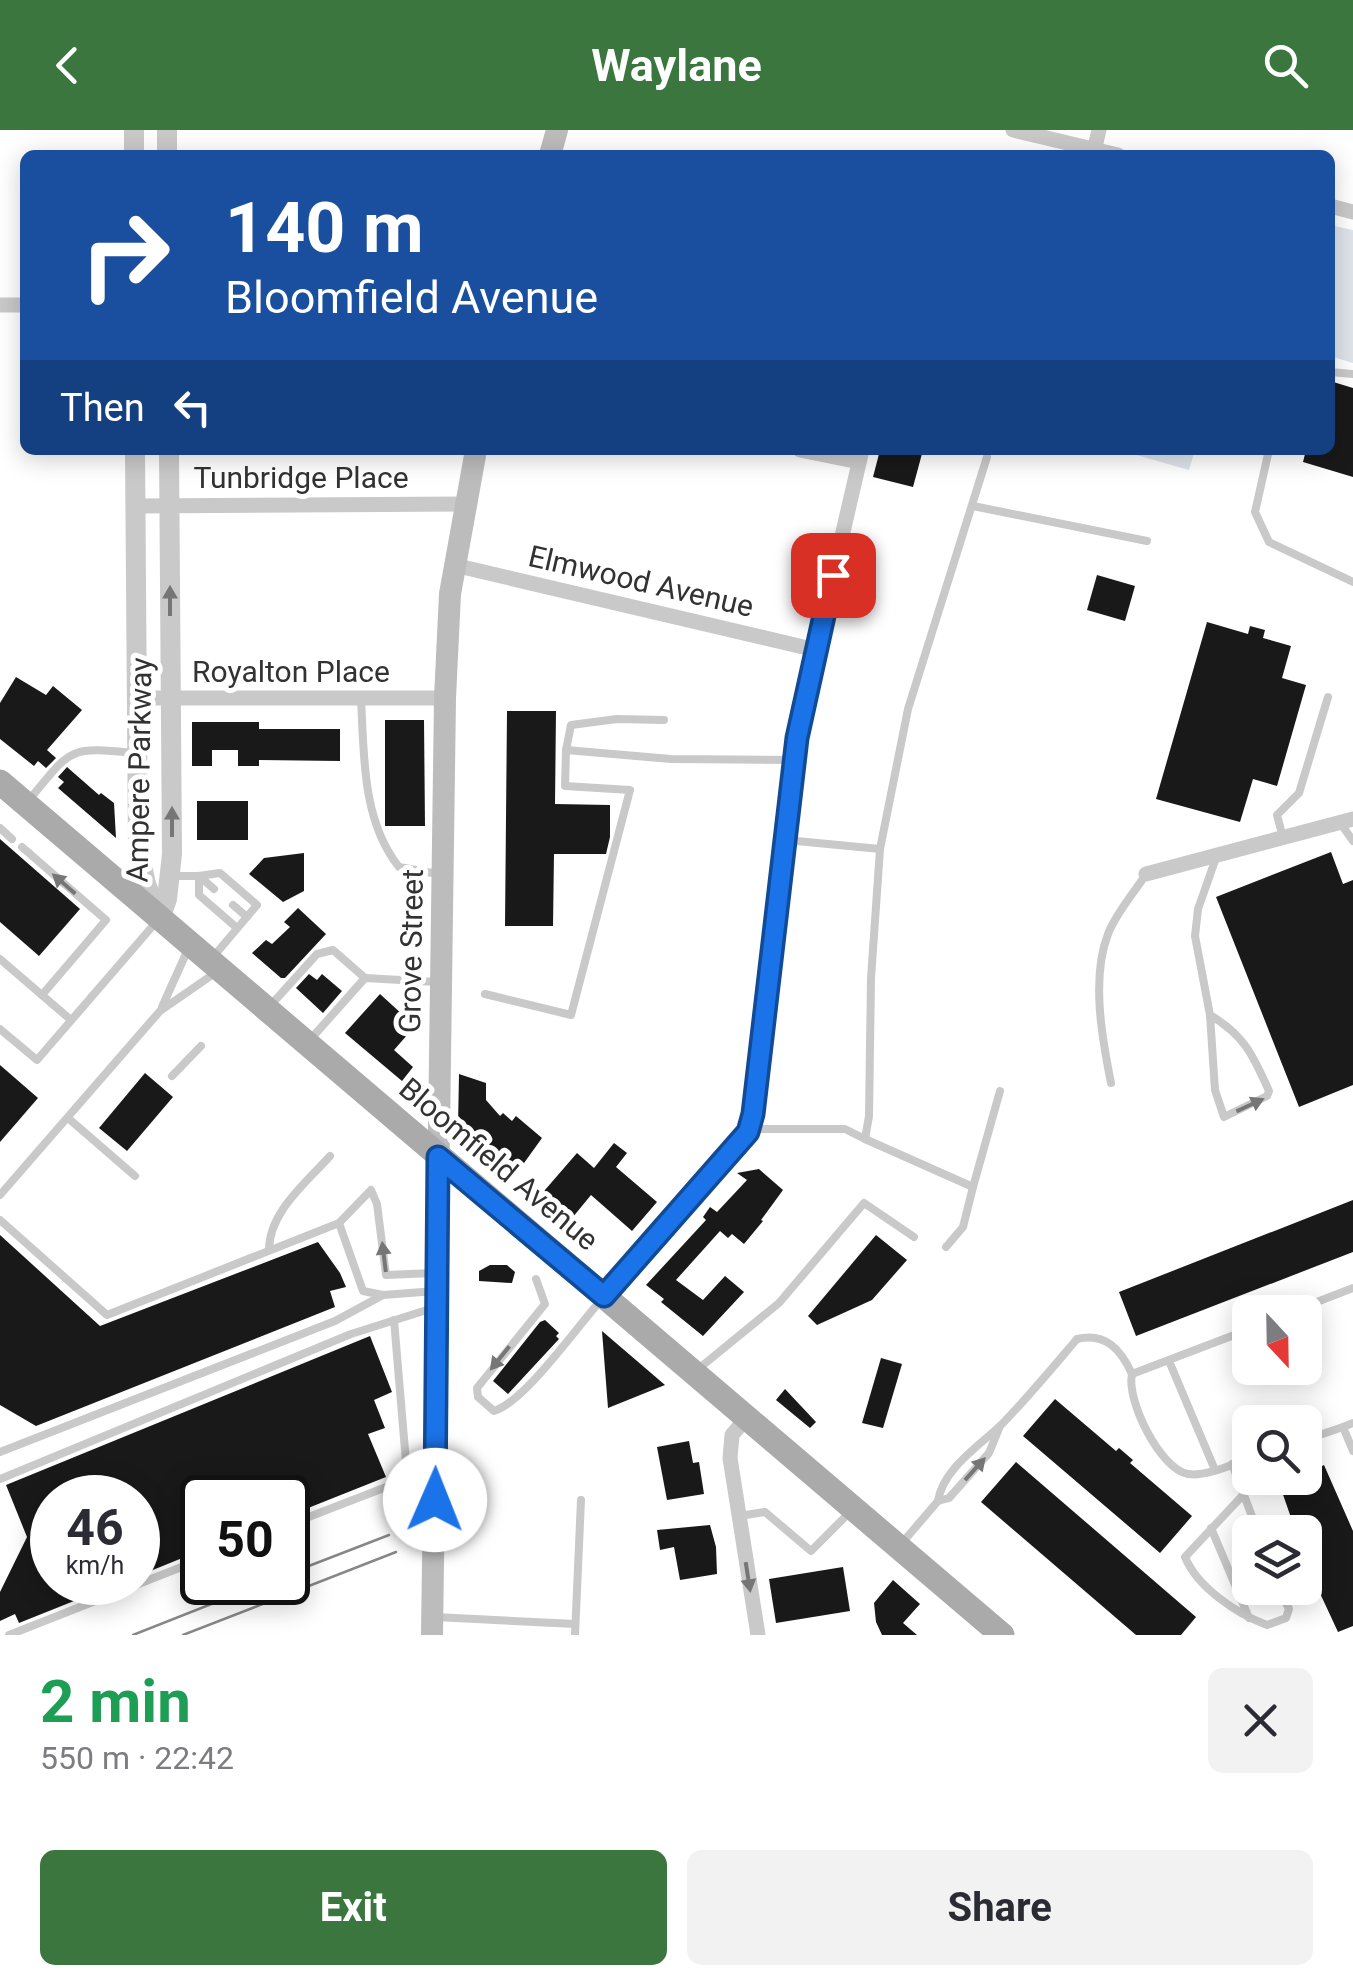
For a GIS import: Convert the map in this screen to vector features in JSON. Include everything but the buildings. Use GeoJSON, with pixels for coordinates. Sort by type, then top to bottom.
{"type":"FeatureCollection","features":[{"type":"Feature","properties":{"kind":"main road","name":"Grove Street"},"geometry":{"type":"LineString","coordinates":[[432,1626],[445,698],[454,565],[475,455]]}},
{"type":"Feature","properties":{"kind":"main road","name":"Bloomfield Avenue"},"geometry":{"type":"LineString","coordinates":[[0,782],[1002,1635]]}},
{"type":"Feature","properties":{"kind":"street"},"geometry":{"type":"LineString","coordinates":[[1013,130],[1087,150]]}},
{"type":"Feature","properties":{"kind":"street","name":"Ampere Parkway"},"geometry":{"type":"LineString","coordinates":[[136,455],[138,847],[146,884],[160,918]]}},
{"type":"Feature","properties":{"kind":"street","name":"Ampere Parkway"},"geometry":{"type":"LineString","coordinates":[[160,918],[171,876],[169,455]]}},
{"type":"Feature","properties":{"kind":"street"},"geometry":{"type":"LineString","coordinates":[[604,1296],[749,1128],[794,760],[861,456]]}},
{"type":"Feature","properties":{"kind":"street","name":"Tunbridge Place"},"geometry":{"type":"LineString","coordinates":[[136,506],[466,504]]}},
{"type":"Feature","properties":{"kind":"street","name":"Elmwood Avenue"},"geometry":{"type":"LineString","coordinates":[[454,565],[816,650]]}},
{"type":"Feature","properties":{"kind":"street","name":"Royalton Place"},"geometry":{"type":"LineString","coordinates":[[137,698],[445,698]]}},
{"type":"Feature","properties":{"kind":"street"},"geometry":{"type":"LineString","coordinates":[[1146,874],[1346,821]]}},
{"type":"Feature","properties":{"kind":"street"},"geometry":{"type":"LineString","coordinates":[[748,1417],[732,1436],[730,1446],[758,1635]]}},
{"type":"Feature","properties":{"kind":"lane"},"geometry":{"type":"LineString","coordinates":[[1269,455],[1256,512],[1270,542],[1353,582]]}},
{"type":"Feature","properties":{"kind":"lane"},"geometry":{"type":"LineString","coordinates":[[865,1139],[870,1116],[871,978],[880,849],[908,709],[987,458]]}},
{"type":"Feature","properties":{"kind":"lane"},"geometry":{"type":"LineString","coordinates":[[973,506],[1147,541]]}},
{"type":"Feature","properties":{"kind":"lane"},"geometry":{"type":"LineString","coordinates":[[1284,838],[1278,815],[1298,793],[1328,697]]}},
{"type":"Feature","properties":{"kind":"lane"},"geometry":{"type":"LineString","coordinates":[[361,698],[368,799],[380,832],[399,867],[442,875]]}},
{"type":"Feature","properties":{"kind":"lane"},"geometry":{"type":"LineString","coordinates":[[485,994],[572,1015],[630,790],[565,786],[571,725],[617,719],[664,720]]}},
{"type":"Feature","properties":{"kind":"lane"},"geometry":{"type":"LineString","coordinates":[[26,804],[65,758],[81,749],[138,754]]}},
{"type":"Feature","properties":{"kind":"lane"},"geometry":{"type":"LineString","coordinates":[[566,750],[671,759],[794,760]]}},
{"type":"Feature","properties":{"kind":"lane"},"geometry":{"type":"LineString","coordinates":[[1346,821],[1353,841]]}},
{"type":"Feature","properties":{"kind":"lane"},"geometry":{"type":"LineString","coordinates":[[0,828],[12,839]]}},
{"type":"Feature","properties":{"kind":"lane"},"geometry":{"type":"LineString","coordinates":[[786,840],[880,849]]}},
{"type":"Feature","properties":{"kind":"lane"},"geometry":{"type":"LineString","coordinates":[[22,847],[106,920],[42,995]]}},
{"type":"Feature","properties":{"kind":"lane"},"geometry":{"type":"LineString","coordinates":[[1210,1015],[1234,1029],[1253,1054],[1268,1091],[1267,1096],[1224,1117],[1215,1090],[1210,1015],[1195,936],[1198,909],[1217,856]]}},
{"type":"Feature","properties":{"kind":"lane"},"geometry":{"type":"LineString","coordinates":[[0,1194],[257,906],[220,872],[171,876]]}},
{"type":"Feature","properties":{"kind":"lane"},"geometry":{"type":"LineString","coordinates":[[1111,1083],[1099,1006],[1102,962],[1108,934],[1146,874]]}},
{"type":"Feature","properties":{"kind":"lane"},"geometry":{"type":"LineString","coordinates":[[199,876],[214,889]]}},
{"type":"Feature","properties":{"kind":"lane"},"geometry":{"type":"LineString","coordinates":[[199,876],[199,895],[237,928]]}},
{"type":"Feature","properties":{"kind":"lane"},"geometry":{"type":"LineString","coordinates":[[234,905],[247,917]]}},
{"type":"Feature","properties":{"kind":"lane"},"geometry":{"type":"LineString","coordinates":[[0,1030],[37,1060],[160,918]]}},
{"type":"Feature","properties":{"kind":"lane"},"geometry":{"type":"LineString","coordinates":[[267,1010],[324,950],[332,950],[366,978],[441,982]]}},
{"type":"Feature","properties":{"kind":"lane"},"geometry":{"type":"LineString","coordinates":[[160,1011],[207,958]]}},
{"type":"Feature","properties":{"kind":"lane"},"geometry":{"type":"LineString","coordinates":[[0,959],[71,1020]]}},
{"type":"Feature","properties":{"kind":"lane"},"geometry":{"type":"LineString","coordinates":[[307,1044],[366,978]]}},
{"type":"Feature","properties":{"kind":"lane"},"geometry":{"type":"LineString","coordinates":[[172,1076],[201,1046]]}},
{"type":"Feature","properties":{"kind":"lane"},"geometry":{"type":"LineString","coordinates":[[946,1247],[963,1227],[1000,1091]]}},
{"type":"Feature","properties":{"kind":"lane"},"geometry":{"type":"LineString","coordinates":[[68,1118],[135,1176]]}},
{"type":"Feature","properties":{"kind":"lane"},"geometry":{"type":"LineString","coordinates":[[749,1128],[845,1129],[972,1187]]}},
{"type":"Feature","properties":{"kind":"lane"},"geometry":{"type":"LineString","coordinates":[[268,1250],[268,1237],[276,1218],[330,1156]]}},
{"type":"Feature","properties":{"kind":"lane"},"geometry":{"type":"LineString","coordinates":[[0,1220],[107,1315],[339,1223],[371,1190],[377,1204],[386,1274],[437,1290]]}},
{"type":"Feature","properties":{"kind":"lane"},"geometry":{"type":"LineString","coordinates":[[694,1373],[779,1303],[864,1203],[914,1238]]}},
{"type":"Feature","properties":{"kind":"lane"},"geometry":{"type":"LineString","coordinates":[[339,1223],[364,1292],[383,1296],[437,1290]]}},
{"type":"Feature","properties":{"kind":"lane"},"geometry":{"type":"LineString","coordinates":[[536,1278],[545,1304],[478,1388],[478,1397],[494,1412],[506,1407],[534,1378],[604,1296]]}},
{"type":"Feature","properties":{"kind":"lane"},"geometry":{"type":"LineString","coordinates":[[1322,1300],[1353,1288]]}},
{"type":"Feature","properties":{"kind":"lane"},"geometry":{"type":"LineString","coordinates":[[0,1480],[350,1334],[394,1320],[437,1290]]}},
{"type":"Feature","properties":{"kind":"lane"},"geometry":{"type":"LineString","coordinates":[[0,1452],[335,1321],[383,1296]]}},
{"type":"Feature","properties":{"kind":"lane"},"geometry":{"type":"LineString","coordinates":[[310,1516],[394,1484],[406,1462],[394,1320]]}},
{"type":"Feature","properties":{"kind":"lane"},"geometry":{"type":"LineString","coordinates":[[899,1546],[938,1501],[940,1489],[980,1442],[1000,1426],[1078,1339],[1090,1336],[1108,1341],[1123,1355],[1132,1374],[1132,1400],[1154,1443],[1185,1474],[1232,1464]]}},
{"type":"Feature","properties":{"kind":"lane"},"geometry":{"type":"LineString","coordinates":[[1132,1374],[1232,1336]]}},
{"type":"Feature","properties":{"kind":"lane"},"geometry":{"type":"LineString","coordinates":[[1169,1360],[1215,1470]]}},
{"type":"Feature","properties":{"kind":"lane"},"geometry":{"type":"LineString","coordinates":[[1322,1434],[1348,1425],[1353,1451]]}},
{"type":"Feature","properties":{"kind":"lane"},"geometry":{"type":"LineString","coordinates":[[938,1501],[949,1498],[990,1453],[1000,1426]]}},
{"type":"Feature","properties":{"kind":"lane"},"geometry":{"type":"LineString","coordinates":[[1243,1495],[1185,1557],[1189,1567],[1236,1611],[1267,1625],[1286,1618],[1288,1605]]}},
{"type":"Feature","properties":{"kind":"lane"},"geometry":{"type":"LineString","coordinates":[[575,1635],[581,1500]]}},
{"type":"Feature","properties":{"kind":"lane"},"geometry":{"type":"LineString","coordinates":[[739,1516],[765,1512],[811,1551],[854,1508]]}},
{"type":"Feature","properties":{"kind":"lane"},"geometry":{"type":"LineString","coordinates":[[1212,1528],[1250,1618]]}},
{"type":"Feature","properties":{"kind":"lane"},"geometry":{"type":"LineString","coordinates":[[9,1635],[180,1567]]}},
{"type":"Feature","properties":{"kind":"lane"},"geometry":{"type":"LineString","coordinates":[[432,1626],[576,1624]]}},
{"type":"Feature","properties":{"kind":"shaded area"},"geometry":{"type":"Polygon","coordinates":[[[1335,226],[1353,230],[1353,363],[1335,358],[1335,226]]]}},
{"type":"Feature","properties":{"kind":"shaded area"},"geometry":{"type":"Polygon","coordinates":[[[1136,455],[1194,455],[1189,470],[1136,455]]]}},
{"type":"Feature","properties":{"kind":"tram line"},"geometry":{"type":"LineString","coordinates":[[310,1566],[389,1535]]}},
{"type":"Feature","properties":{"kind":"tram line"},"geometry":{"type":"LineString","coordinates":[[183,1635],[396,1552]]}},
{"type":"Feature","properties":{"kind":"tram line"},"geometry":{"type":"LineString","coordinates":[[133,1635],[209,1605]]}},
{"type":"Feature","properties":{"kind":"route"},"geometry":{"type":"LineString","coordinates":[[435,1500],[438,1157],[604,1296],[748,1132],[800,717],[833,575]]}}]}
